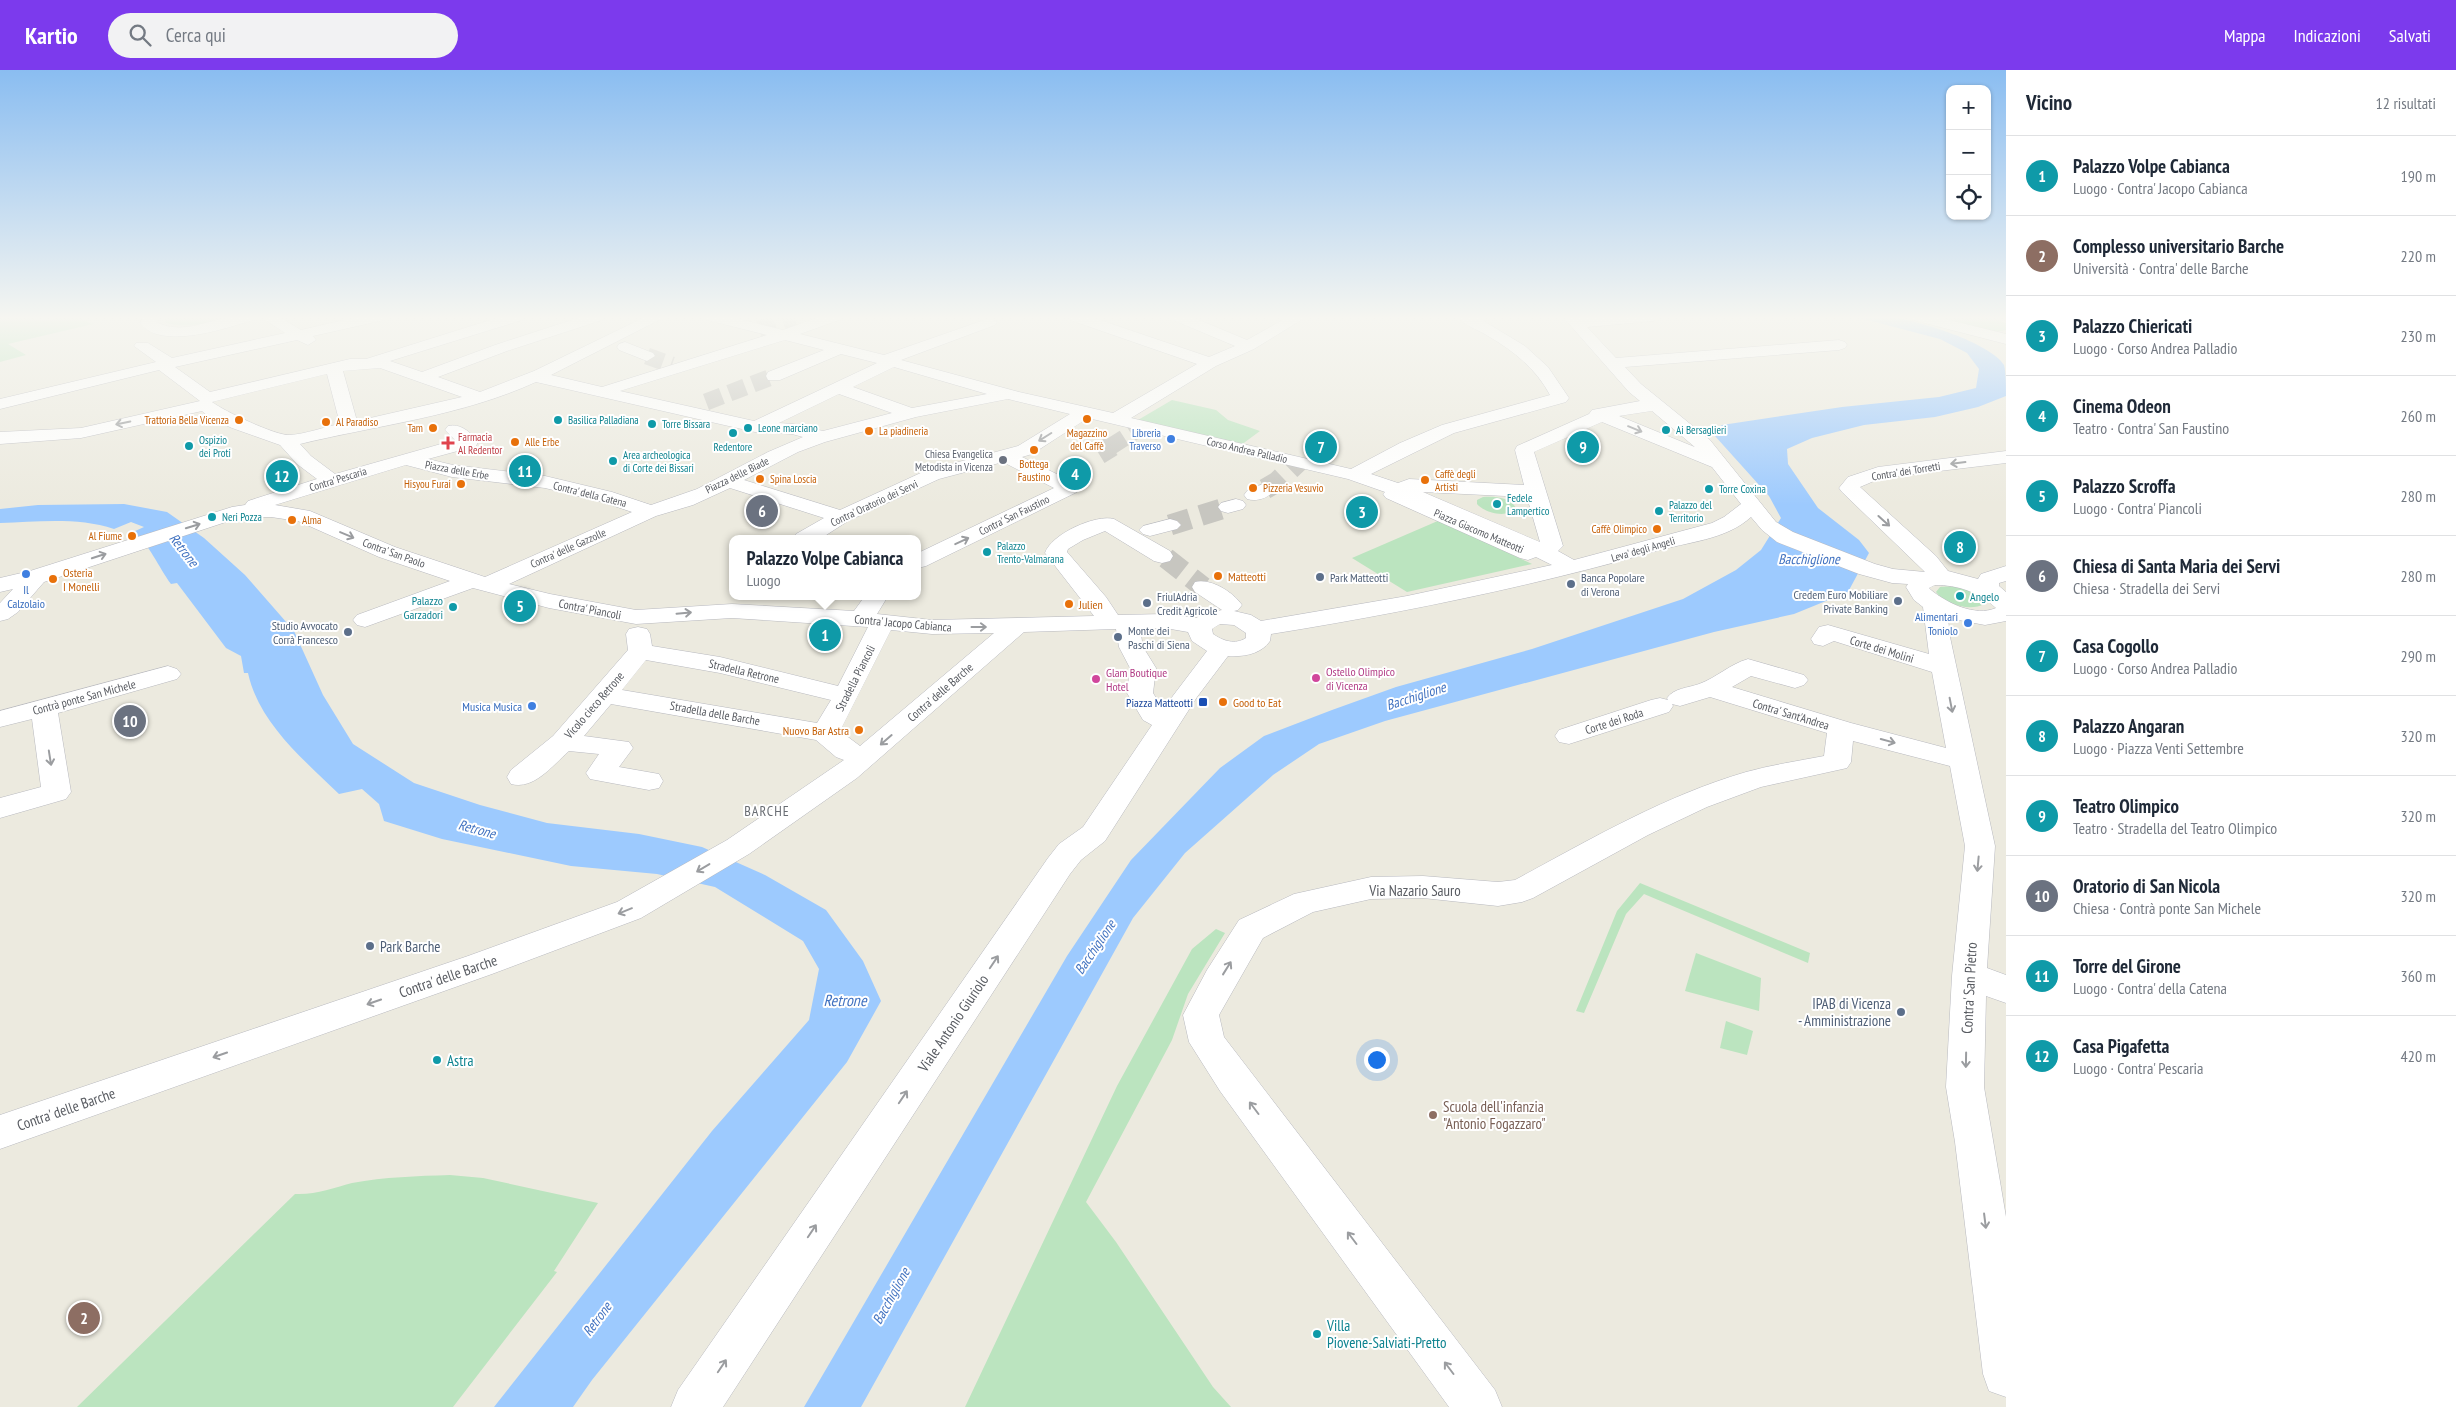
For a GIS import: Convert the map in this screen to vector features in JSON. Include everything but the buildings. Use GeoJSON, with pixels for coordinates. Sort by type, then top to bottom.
{"type":"FeatureCollection","features":[{"type":"Feature","properties":{"kind":"street"},"geometry":{"type":"LineString","coordinates":[[0,404],[102,379]]}},
{"type":"Feature","properties":{"kind":"street"},"geometry":{"type":"LineString","coordinates":[[179,379],[206,402],[216,414],[238,424],[290,440],[358,424],[430,417],[477,396],[502,390],[525,379]]}},
{"type":"Feature","properties":{"kind":"street"},"geometry":{"type":"LineString","coordinates":[[0,438],[81,433],[206,402],[279,379]]}},
{"type":"Feature","properties":{"kind":"street"},"geometry":{"type":"LineString","coordinates":[[347,379],[358,424]]}},
{"type":"Feature","properties":{"kind":"street"},"geometry":{"type":"LineString","coordinates":[[430,379],[477,396]]}},
{"type":"Feature","properties":{"kind":"street"},"geometry":{"type":"LineString","coordinates":[[547,379],[687,413],[756,427],[832,434]]}},
{"type":"Feature","properties":{"kind":"street"},"geometry":{"type":"LineString","coordinates":[[602,393],[635,379]]}},
{"type":"Feature","properties":{"kind":"street"},"geometry":{"type":"LineString","coordinates":[[756,427],[804,402],[840,388],[855,379]]}},
{"type":"Feature","properties":{"kind":"street","name":"Corso Andrea Palladio"},"geometry":{"type":"LineString","coordinates":[[955,379],[1139,428],[1354,476],[1401,490],[1536,548],[1573,568]]}},
{"type":"Feature","properties":{"kind":"street"},"geometry":{"type":"LineString","coordinates":[[1114,420],[1182,379]]}},
{"type":"Feature","properties":{"kind":"street"},"geometry":{"type":"LineString","coordinates":[[1550,379],[1560,398]]}},
{"type":"Feature","properties":{"kind":"street"},"geometry":{"type":"LineString","coordinates":[[1627,379],[1635,388],[1703,444],[1720,465],[1745,512],[1770,532],[1897,580],[1932,590],[1964,614],[2002,611]]}},
{"type":"Feature","properties":{"kind":"street"},"geometry":{"type":"LineString","coordinates":[[840,388],[910,413]]}},
{"type":"Feature","properties":{"kind":"street","name":"Piazza delle Biade"},"geometry":{"type":"LineString","coordinates":[[650,511],[665,509],[728,481],[791,448],[832,434],[910,413],[976,400],[1015,396]]}},
{"type":"Feature","properties":{"kind":"street"},"geometry":{"type":"LineString","coordinates":[[1354,476],[1448,429],[1560,398],[1720,465]]}},
{"type":"Feature","properties":{"kind":"street"},"geometry":{"type":"LineString","coordinates":[[687,413],[706,402]]}},
{"type":"Feature","properties":{"kind":"street"},"geometry":{"type":"LineString","coordinates":[[1401,490],[1409,485],[1536,492],[1524,450],[1601,415],[1641,406],[1655,405]]}},
{"type":"Feature","properties":{"kind":"street"},"geometry":{"type":"LineString","coordinates":[[1004,455],[1025,450],[1084,413]]}},
{"type":"Feature","properties":{"kind":"street","name":"Piazza delle Erbe"},"geometry":{"type":"LineString","coordinates":[[409,460],[469,442],[454,430]]}},
{"type":"Feature","properties":{"kind":"street"},"geometry":{"type":"LineString","coordinates":[[290,440],[304,460],[332,481]]}},
{"type":"Feature","properties":{"kind":"street"},"geometry":{"type":"LineString","coordinates":[[1668,442],[1703,444]]}},
{"type":"Feature","properties":{"kind":"street","name":"Contra' Oratorio dei Servi"},"geometry":{"type":"LineString","coordinates":[[811,535],[841,517],[932,475],[1004,455]]}},
{"type":"Feature","properties":{"kind":"street","name":"Contra' San Faustino"},"geometry":{"type":"LineString","coordinates":[[921,561],[1070,488],[1004,455]]}},
{"type":"Feature","properties":{"kind":"street","name":"Contra' dei Torretti"},"geometry":{"type":"LineString","coordinates":[[1932,590],[1922,555],[1849,488],[1855,480],[1878,473],[2006,457]]}},
{"type":"Feature","properties":{"kind":"street","name":"Piazza delle Erbe"},"geometry":{"type":"LineString","coordinates":[[409,460],[452,470],[499,477]]}},
{"type":"Feature","properties":{"kind":"street","name":"Contra' Pescaria"},"geometry":{"type":"LineString","coordinates":[[0,585],[36,577],[332,481],[409,460]]}},
{"type":"Feature","properties":{"kind":"street","name":"Contra' della Catena"},"geometry":{"type":"LineString","coordinates":[[499,477],[545,482],[605,496],[650,511]]}},
{"type":"Feature","properties":{"kind":"street"},"geometry":{"type":"LineString","coordinates":[[728,481],[841,517]]}},
{"type":"Feature","properties":{"kind":"street","name":"Piazza Giacomo Matteotti"},"geometry":{"type":"LineString","coordinates":[[1536,492],[1552,546],[1536,548]]}},
{"type":"Feature","properties":{"kind":"street","name":"Contra' San Paolo"},"geometry":{"type":"LineString","coordinates":[[231,514],[271,511],[303,516],[387,552],[479,583]]}},
{"type":"Feature","properties":{"kind":"street","name":"Contra' delle Gazzolle"},"geometry":{"type":"LineString","coordinates":[[365,620],[479,583],[650,511]]}},
{"type":"Feature","properties":{"kind":"street","name":"Leva' degli Angeli"},"geometry":{"type":"LineString","coordinates":[[1573,568],[1712,529],[1745,512]]}},
{"type":"Feature","properties":{"kind":"street"},"geometry":{"type":"LineString","coordinates":[[1162,556],[1147,532],[1107,522],[1075,535],[1058,546],[1056,553],[1098,602],[1119,622],[1143,668],[1140,693],[1152,714],[1168,723]]}},
{"type":"Feature","properties":{"kind":"street","name":"Leva' degli Angeli"},"geometry":{"type":"LineString","coordinates":[[1712,529],[1770,532]]}},
{"type":"Feature","properties":{"kind":"street"},"geometry":{"type":"LineString","coordinates":[[1211,637],[1239,649],[1253,645],[1259,635],[1256,629],[1410,604],[1573,568]]}},
{"type":"Feature","properties":{"kind":"street"},"geometry":{"type":"LineString","coordinates":[[2002,611],[1987,587],[1989,579],[2006,572]]}},
{"type":"Feature","properties":{"kind":"street"},"geometry":{"type":"LineString","coordinates":[[0,614],[10,607],[36,577]]}},
{"type":"Feature","properties":{"kind":"street","name":"Contra' Piancoli"},"geometry":{"type":"LineString","coordinates":[[479,583],[548,601],[636,617]]}},
{"type":"Feature","properties":{"kind":"street"},"geometry":{"type":"LineString","coordinates":[[1932,590],[1970,583],[2002,611]]}},
{"type":"Feature","properties":{"kind":"street"},"geometry":{"type":"LineString","coordinates":[[1202,587],[1230,605]]}},
{"type":"Feature","properties":{"kind":"street","name":"Contra' San Pietro"},"geometry":{"type":"LineString","coordinates":[[1932,590],[1944,667],[1980,846],[1969,976],[1965,1087],[1975,1142],[2004,1355]]}},
{"type":"Feature","properties":{"kind":"street"},"geometry":{"type":"LineString","coordinates":[[872,620],[876,600]]}},
{"type":"Feature","properties":{"kind":"street","name":"Contra' Jacopo Cabianca"},"geometry":{"type":"LineString","coordinates":[[636,617],[737,604],[932,627],[1015,627],[1164,621],[1211,637]]}},
{"type":"Feature","properties":{"kind":"street"},"geometry":{"type":"LineString","coordinates":[[636,617],[640,650]]}},
{"type":"Feature","properties":{"kind":"street","name":"Stradella Piancoli"},"geometry":{"type":"LineString","coordinates":[[825,733],[846,696],[872,620]]}},
{"type":"Feature","properties":{"kind":"street","name":"Contra' delle Barche"},"geometry":{"type":"LineString","coordinates":[[0,1132],[480,965],[629,910],[669,889],[738,847],[866,757],[1015,627]]}},
{"type":"Feature","properties":{"kind":"street","name":"Corte dei Molini"},"geometry":{"type":"LineString","coordinates":[[1823,638],[1828,632],[1944,667]]}},
{"type":"Feature","properties":{"kind":"street","name":"Viale Antonio Giuriolo"},"geometry":{"type":"LineString","coordinates":[[695,1407],[1060,866],[1070,852],[1094,834],[1186,694],[1211,637]]}},
{"type":"Feature","properties":{"kind":"street","name":"Vicolo cieco Retrone"},"geometry":{"type":"LineString","coordinates":[[563,742],[605,695],[640,650]]}},
{"type":"Feature","properties":{"kind":"street","name":"Stradella Retrone"},"geometry":{"type":"LineString","coordinates":[[640,650],[720,665],[846,696]]}},
{"type":"Feature","properties":{"kind":"street"},"geometry":{"type":"LineString","coordinates":[[1710,689],[1748,667],[1795,680]]}},
{"type":"Feature","properties":{"kind":"street","name":"Contrà ponte San Michele"},"geometry":{"type":"LineString","coordinates":[[0,719],[44,709],[168,674]]}},
{"type":"Feature","properties":{"kind":"street","name":"Contra' Sant'Andrea"},"geometry":{"type":"LineString","coordinates":[[1710,689],[1841,729],[1963,761]]}},
{"type":"Feature","properties":{"kind":"street","name":"Corte dei Roda"},"geometry":{"type":"LineString","coordinates":[[1569,736],[1710,689]]}},
{"type":"Feature","properties":{"kind":"street","name":"Stradella delle Barche"},"geometry":{"type":"LineString","coordinates":[[605,695],[825,733]]}},
{"type":"Feature","properties":{"kind":"street"},"geometry":{"type":"LineString","coordinates":[[0,808],[56,792],[44,709]]}},
{"type":"Feature","properties":{"kind":"street","name":"Via Nazario Sauro"},"geometry":{"type":"LineString","coordinates":[[1478,1407],[1245,1096],[1207,1042],[1201,1015],[1219,980],[1251,929],[1305,902],[1371,888],[1422,887],[1498,894],[1522,890],[1637,828],[1697,800],[1754,779],[1837,762],[1841,729]]}},
{"type":"Feature","properties":{"kind":"street"},"geometry":{"type":"LineString","coordinates":[[825,733],[846,751],[866,757]]}},
{"type":"Feature","properties":{"kind":"street","name":"Vicolo cieco Retrone"},"geometry":{"type":"LineString","coordinates":[[563,742],[625,741],[600,774],[649,781]]}},
{"type":"Feature","properties":{"kind":"street"},"geometry":{"type":"LineString","coordinates":[[520,777],[563,742]]}},
{"type":"Feature","properties":{"kind":"street"},"geometry":{"type":"LineString","coordinates":[[1969,976],[2006,989]]}},
{"type":"Feature","properties":{"kind":"green space"},"geometry":{"type":"Polygon","coordinates":[[[1172,400],[1216,410],[1228,420],[1260,431],[1241,445],[1138,420],[1172,400]]]}},
{"type":"Feature","properties":{"kind":"green space"},"geometry":{"type":"Polygon","coordinates":[[[1483,497],[1506,499],[1516,508],[1502,514],[1490,512],[1477,504],[1477,500],[1483,497]]]}},
{"type":"Feature","properties":{"kind":"green space"},"geometry":{"type":"Polygon","coordinates":[[[1440,520],[1532,564],[1407,592],[1352,558],[1440,520]]]}},
{"type":"Feature","properties":{"kind":"green space"},"geometry":{"type":"Polygon","coordinates":[[[1940,587],[1959,587],[1973,591],[1978,594],[1984,604],[1972,607],[1958,606],[1945,600],[1936,592],[1940,587]]]}},
{"type":"Feature","properties":{"kind":"green space"},"geometry":{"type":"Polygon","coordinates":[[[1640,883],[1810,953],[1808,963],[1644,894],[1626,914],[1584,1013],[1576,1011],[1617,911],[1640,883]]]}},
{"type":"Feature","properties":{"kind":"green space"},"geometry":{"type":"Polygon","coordinates":[[[1216,929],[1225,933],[1188,994],[1172,1040],[1086,1202],[1116,1242],[1213,1387],[1231,1407],[965,1407],[1117,1086],[1192,949],[1216,929]]]}},
{"type":"Feature","properties":{"kind":"green space"},"geometry":{"type":"Polygon","coordinates":[[[1696,953],[1761,978],[1759,1011],[1685,991],[1696,953]]]}},
{"type":"Feature","properties":{"kind":"green space"},"geometry":{"type":"Polygon","coordinates":[[[1726,1021],[1753,1031],[1747,1055],[1720,1048],[1726,1021]]]}},
{"type":"Feature","properties":{"kind":"green space"},"geometry":{"type":"Polygon","coordinates":[[[450,1175],[483,1178],[598,1203],[554,1271],[557,1272],[453,1407],[77,1407],[295,1194],[317,1192],[377,1179],[450,1175]]]}},
{"type":"Feature","properties":{"kind":"water","name":"Bacchiglione"},"geometry":{"type":"Polygon","coordinates":[[[1977,379],[2006,379],[2006,396],[1978,407],[1935,417],[1864,425],[1812,438],[1787,449],[1788,464],[1818,508],[1859,540],[1869,553],[1848,592],[1794,614],[1714,632],[1385,721],[1319,744],[1273,775],[1185,853],[1133,918],[861,1407],[804,1407],[1067,956],[1131,860],[1220,768],[1264,736],[1396,687],[1532,649],[1683,599],[1736,570],[1761,550],[1781,518],[1769,496],[1715,436],[1716,429],[1722,425],[1842,407],[1939,397],[1976,388],[1977,379]]]}},
{"type":"Feature","properties":{"kind":"water","name":"Retrone"},"geometry":{"type":"Polygon","coordinates":[[[124,504],[167,512],[204,538],[245,575],[294,631],[323,695],[353,744],[414,783],[480,805],[547,823],[639,834],[702,847],[765,875],[826,910],[863,961],[881,1001],[847,1062],[592,1380],[573,1407],[494,1407],[712,1131],[809,1020],[819,969],[803,941],[715,887],[657,874],[571,866],[442,839],[384,821],[379,804],[362,789],[339,794],[284,739],[262,708],[248,673],[244,673],[241,656],[226,648],[177,583],[171,584],[149,549],[133,532],[144,527],[131,522],[114,529],[100,525],[72,522],[0,523],[0,509],[38,505],[124,504]]]}},
{"type":"Feature","properties":{"kind":"tunnel"},"geometry":{"type":"LineString","coordinates":[[706,402],[765,379]]}},
{"type":"Feature","properties":{"kind":"tunnel"},"geometry":{"type":"LineString","coordinates":[[1110,447],[1135,431]]}},
{"type":"Feature","properties":{"kind":"tunnel"},"geometry":{"type":"LineString","coordinates":[[1099,454],[1112,446]]}},
{"type":"Feature","properties":{"kind":"tunnel"},"geometry":{"type":"LineString","coordinates":[[1265,489],[1277,482],[1298,462]]}},
{"type":"Feature","properties":{"kind":"tunnel"},"geometry":{"type":"LineString","coordinates":[[1170,525],[1228,507]]}},
{"type":"Feature","properties":{"kind":"tunnel"},"geometry":{"type":"LineString","coordinates":[[1166,558],[1203,587]]}},
{"type":"Feature","properties":{"kind":"place","name":"Magazzino del Caffè"},"geometry":{"type":"Point","coordinates":[1087,419]}},
{"type":"Feature","properties":{"kind":"place","name":"Trattoria Bella Vicenza"},"geometry":{"type":"Point","coordinates":[239,420]}},
{"type":"Feature","properties":{"kind":"place","name":"Basilica Palladiana"},"geometry":{"type":"Point","coordinates":[558,420]}},
{"type":"Feature","properties":{"kind":"place","name":"Al Paradiso"},"geometry":{"type":"Point","coordinates":[326,422]}},
{"type":"Feature","properties":{"kind":"place","name":"Torre Bissara"},"geometry":{"type":"Point","coordinates":[652,424]}},
{"type":"Feature","properties":{"kind":"place","name":"Tam"},"geometry":{"type":"Point","coordinates":[433,428]}},
{"type":"Feature","properties":{"kind":"place","name":"Leone marciano"},"geometry":{"type":"Point","coordinates":[748,428]}},
{"type":"Feature","properties":{"kind":"place","name":"Ai Bersaglieri"},"geometry":{"type":"Point","coordinates":[1666,430]}},
{"type":"Feature","properties":{"kind":"place","name":"La piadineria"},"geometry":{"type":"Point","coordinates":[869,431]}},
{"type":"Feature","properties":{"kind":"place","name":"Redentore"},"geometry":{"type":"Point","coordinates":[733,433]}},
{"type":"Feature","properties":{"kind":"place","name":"Libreria Traverso"},"geometry":{"type":"Point","coordinates":[1171,439]}},
{"type":"Feature","properties":{"kind":"place","name":"Alle Erbe"},"geometry":{"type":"Point","coordinates":[515,442]}},
{"type":"Feature","properties":{"kind":"place","name":"Farmacia Al Redentor"},"geometry":{"type":"Point","coordinates":[448,443]}},
{"type":"Feature","properties":{"kind":"place","name":"Ospizio dei Proti"},"geometry":{"type":"Point","coordinates":[189,446]}},
{"type":"Feature","properties":{"kind":"place","name":"Casa Cogollo"},"geometry":{"type":"Point","coordinates":[1321,447]}},
{"type":"Feature","properties":{"kind":"place","name":"Teatro Olimpico"},"geometry":{"type":"Point","coordinates":[1583,447]}},
{"type":"Feature","properties":{"kind":"place","name":"Bottega Faustino"},"geometry":{"type":"Point","coordinates":[1034,450]}},
{"type":"Feature","properties":{"kind":"place","name":"Chiesa Evangelica Metodista in Vicenza"},"geometry":{"type":"Point","coordinates":[1003,460]}},
{"type":"Feature","properties":{"kind":"place","name":"Area archeologica di Corte dei Bissari"},"geometry":{"type":"Point","coordinates":[613,461]}},
{"type":"Feature","properties":{"kind":"place","name":"Torre del Girone"},"geometry":{"type":"Point","coordinates":[525,471]}},
{"type":"Feature","properties":{"kind":"place","name":"Cinema Odeon"},"geometry":{"type":"Point","coordinates":[1075,474]}},
{"type":"Feature","properties":{"kind":"place","name":"Casa Pigafetta"},"geometry":{"type":"Point","coordinates":[282,476]}},
{"type":"Feature","properties":{"kind":"place","name":"Spina Loscia"},"geometry":{"type":"Point","coordinates":[760,479]}},
{"type":"Feature","properties":{"kind":"place","name":"Caffè degli Artisti"},"geometry":{"type":"Point","coordinates":[1425,480]}},
{"type":"Feature","properties":{"kind":"place","name":"Hisyou Furai"},"geometry":{"type":"Point","coordinates":[461,484]}},
{"type":"Feature","properties":{"kind":"place","name":"Pizzeria Vesuvio"},"geometry":{"type":"Point","coordinates":[1253,488]}},
{"type":"Feature","properties":{"kind":"place","name":"Torre Coxina"},"geometry":{"type":"Point","coordinates":[1709,489]}},
{"type":"Feature","properties":{"kind":"place","name":"Fedele Lampertico"},"geometry":{"type":"Point","coordinates":[1497,504]}},
{"type":"Feature","properties":{"kind":"place","name":"Chiesa di Santa Maria dei Servi"},"geometry":{"type":"Point","coordinates":[762,511]}},
{"type":"Feature","properties":{"kind":"place","name":"Palazzo del Territorio"},"geometry":{"type":"Point","coordinates":[1659,511]}},
{"type":"Feature","properties":{"kind":"place","name":"Palazzo Chiericati"},"geometry":{"type":"Point","coordinates":[1362,512]}},
{"type":"Feature","properties":{"kind":"place","name":"Neri Pozza"},"geometry":{"type":"Point","coordinates":[212,517]}},
{"type":"Feature","properties":{"kind":"place","name":"Alma"},"geometry":{"type":"Point","coordinates":[292,520]}},
{"type":"Feature","properties":{"kind":"place","name":"Caffè Olimpico"},"geometry":{"type":"Point","coordinates":[1657,529]}},
{"type":"Feature","properties":{"kind":"place","name":"Al Fiume"},"geometry":{"type":"Point","coordinates":[132,536]}},
{"type":"Feature","properties":{"kind":"place","name":"Palazzo Angaran"},"geometry":{"type":"Point","coordinates":[1960,547]}},
{"type":"Feature","properties":{"kind":"place","name":"Palazzo Trento-Valmarana"},"geometry":{"type":"Point","coordinates":[987,552]}},
{"type":"Feature","properties":{"kind":"place","name":"Il Calzolaio"},"geometry":{"type":"Point","coordinates":[26,574]}},
{"type":"Feature","properties":{"kind":"place","name":"Matteotti"},"geometry":{"type":"Point","coordinates":[1218,576]}},
{"type":"Feature","properties":{"kind":"place","name":"Park Matteotti"},"geometry":{"type":"Point","coordinates":[1320,577]}},
{"type":"Feature","properties":{"kind":"place","name":"Osteria I Monelli"},"geometry":{"type":"Point","coordinates":[53,579]}},
{"type":"Feature","properties":{"kind":"place","name":"Banca Popolare di Verona"},"geometry":{"type":"Point","coordinates":[1571,584]}},
{"type":"Feature","properties":{"kind":"place","name":"Angelo"},"geometry":{"type":"Point","coordinates":[1960,596]}},
{"type":"Feature","properties":{"kind":"place","name":"Credem Euro Mobiliare Private Banking"},"geometry":{"type":"Point","coordinates":[1898,601]}},
{"type":"Feature","properties":{"kind":"place","name":"FriulAdria Credit Agricole"},"geometry":{"type":"Point","coordinates":[1147,603]}},
{"type":"Feature","properties":{"kind":"place","name":"Julien"},"geometry":{"type":"Point","coordinates":[1069,604]}},
{"type":"Feature","properties":{"kind":"place","name":"Palazzo Scroffa"},"geometry":{"type":"Point","coordinates":[520,606]}},
{"type":"Feature","properties":{"kind":"place","name":"Palazzo Garzadori"},"geometry":{"type":"Point","coordinates":[453,607]}},
{"type":"Feature","properties":{"kind":"place","name":"Alimentari Toniolo"},"geometry":{"type":"Point","coordinates":[1968,623]}},
{"type":"Feature","properties":{"kind":"place","name":"Studio Avvocato Corrà Francesco"},"geometry":{"type":"Point","coordinates":[348,632]}},
{"type":"Feature","properties":{"kind":"place","name":"Palazzo Volpe Cabianca"},"geometry":{"type":"Point","coordinates":[825,635]}},
{"type":"Feature","properties":{"kind":"place","name":"Monte dei Paschi di Siena"},"geometry":{"type":"Point","coordinates":[1118,637]}},
{"type":"Feature","properties":{"kind":"place","name":"Ostello Olimpico di Vicenza"},"geometry":{"type":"Point","coordinates":[1316,678]}},
{"type":"Feature","properties":{"kind":"place","name":"Glam Boutique Hotel"},"geometry":{"type":"Point","coordinates":[1096,679]}},
{"type":"Feature","properties":{"kind":"place","name":"Piazza Matteotti"},"geometry":{"type":"Point","coordinates":[1203,702]}},
{"type":"Feature","properties":{"kind":"place","name":"Good to Eat"},"geometry":{"type":"Point","coordinates":[1223,702]}},
{"type":"Feature","properties":{"kind":"place","name":"Musica Musica"},"geometry":{"type":"Point","coordinates":[532,706]}},
{"type":"Feature","properties":{"kind":"place","name":"Oratorio di San Nicola"},"geometry":{"type":"Point","coordinates":[130,721]}},
{"type":"Feature","properties":{"kind":"place","name":"Nuovo Bar Astra"},"geometry":{"type":"Point","coordinates":[859,730]}},
{"type":"Feature","properties":{"kind":"place","name":"Park Barche"},"geometry":{"type":"Point","coordinates":[370,946]}},
{"type":"Feature","properties":{"kind":"place","name":"IPAB di Vicenza - Amministrazione"},"geometry":{"type":"Point","coordinates":[1901,1012]}},
{"type":"Feature","properties":{"kind":"place","name":"Astra"},"geometry":{"type":"Point","coordinates":[437,1060]}},
{"type":"Feature","properties":{"kind":"place","name":"Scuola dell'infanzia \"Antonio Fogazzaro\""},"geometry":{"type":"Point","coordinates":[1433,1115]}},
{"type":"Feature","properties":{"kind":"place","name":"Complesso universitario Barche"},"geometry":{"type":"Point","coordinates":[84,1318]}},
{"type":"Feature","properties":{"kind":"place","name":"Villa Piovene-Salviati-Pretto"},"geometry":{"type":"Point","coordinates":[1317,1334]}},
{"type":"Feature","properties":{"kind":"district","name":"BARCHE"},"geometry":{"type":"Point","coordinates":[767,811]}}]}
